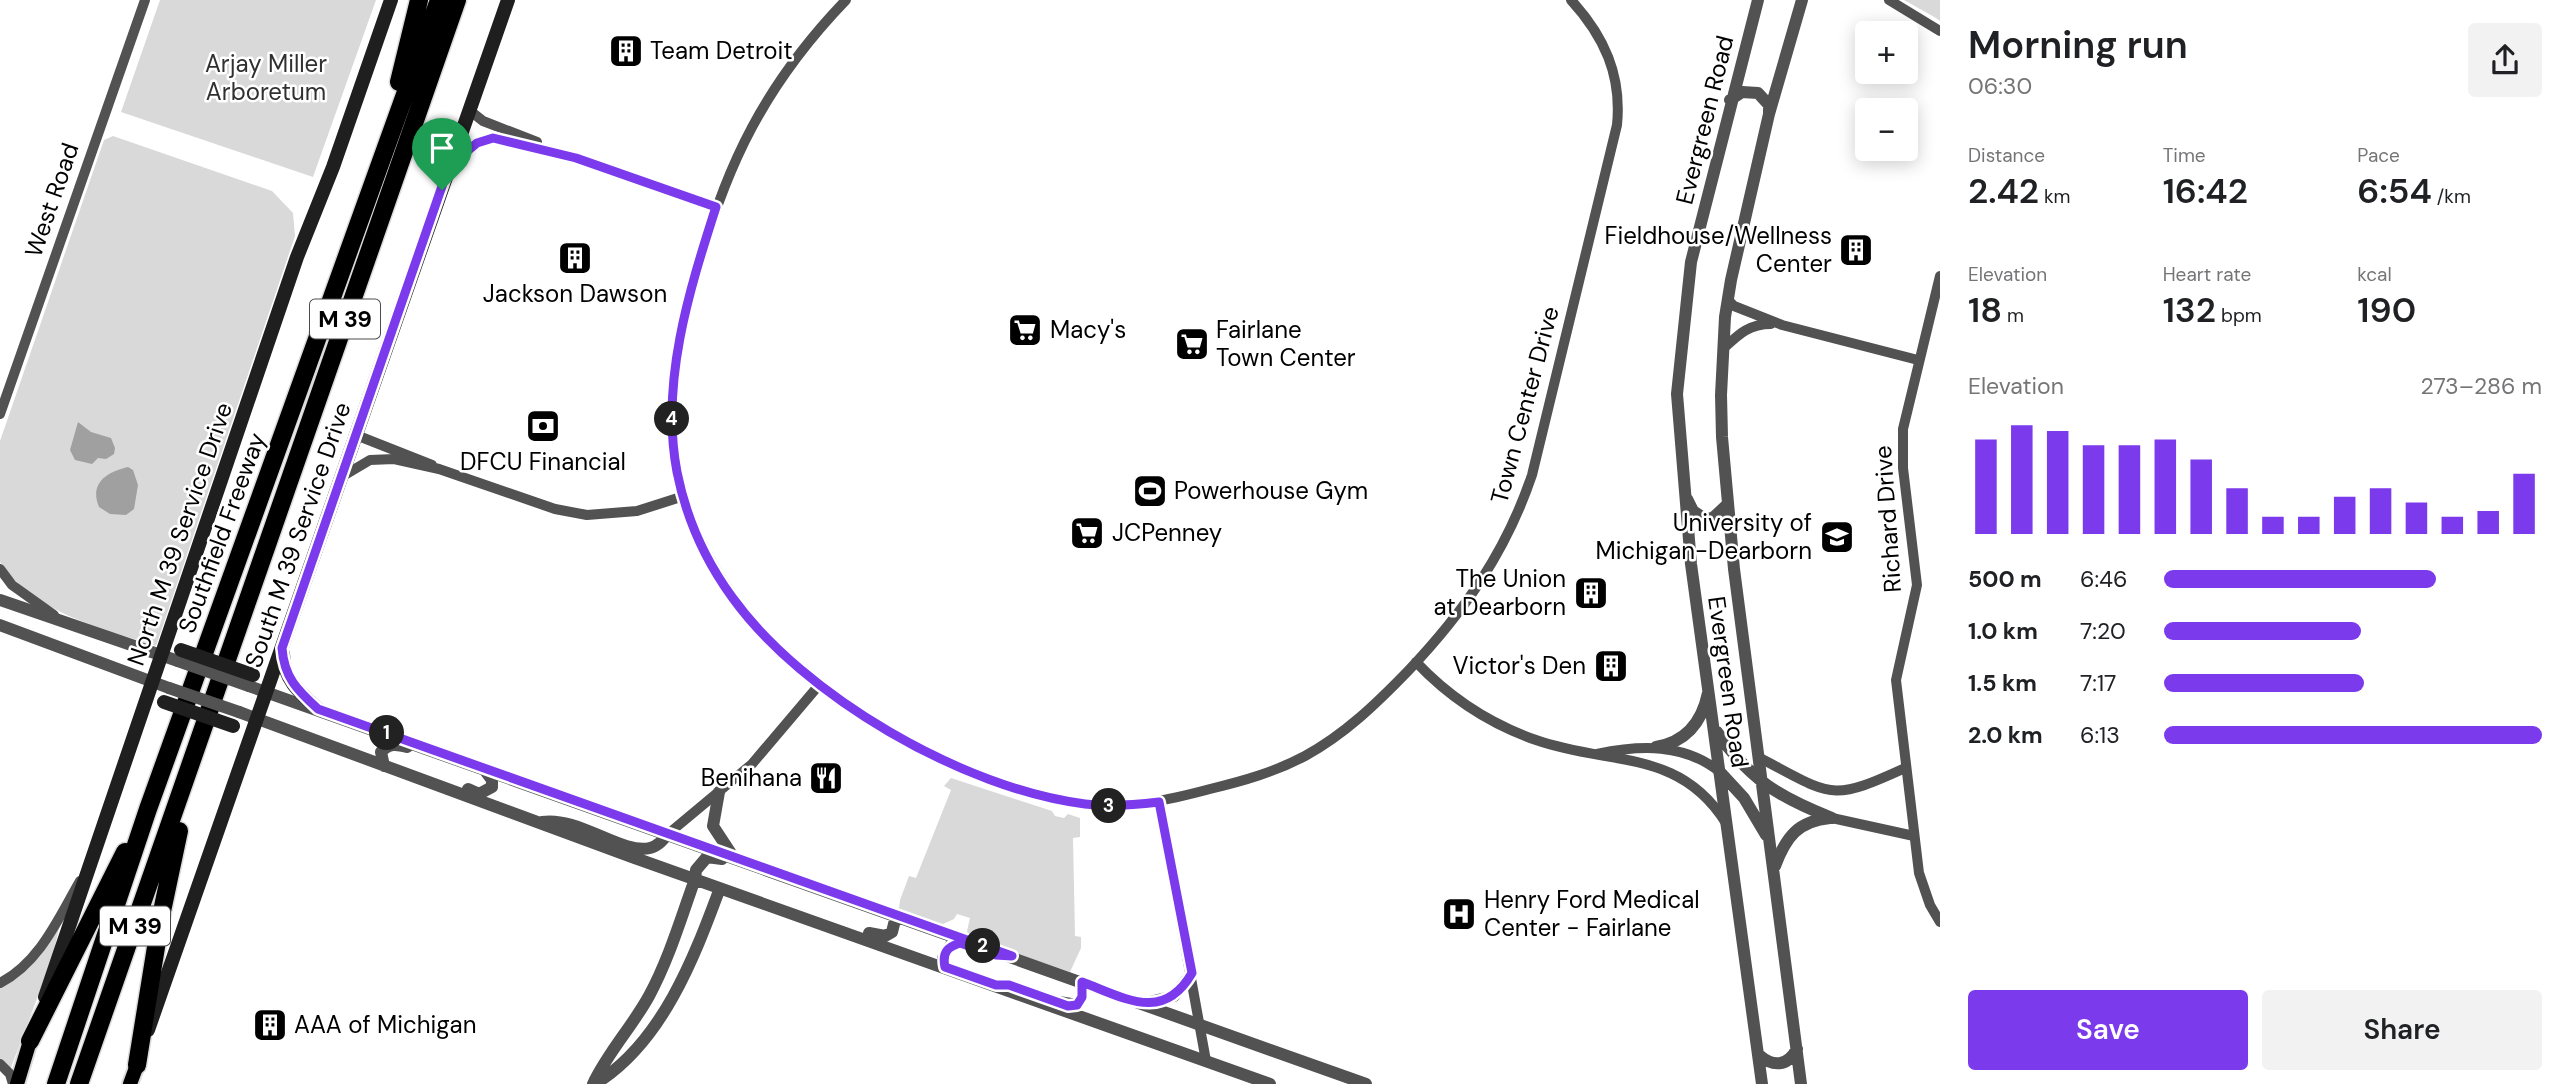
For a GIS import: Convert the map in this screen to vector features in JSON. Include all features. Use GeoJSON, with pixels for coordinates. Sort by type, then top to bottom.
{"type":"FeatureCollection","features":[{"type":"Feature","properties":{"kind":"highway"},"geometry":{"type":"LineString","coordinates":[[368,193],[419,0]]}},
{"type":"Feature","properties":{"kind":"highway","name":"Southfield Freeway"},"geometry":{"type":"LineString","coordinates":[[56,1084],[148,809],[439,0]]}},
{"type":"Feature","properties":{"kind":"highway","name":"Southfield Freeway"},"geometry":{"type":"LineString","coordinates":[[79,1084],[457,0]]}},
{"type":"Feature","properties":{"kind":"highway"},"geometry":{"type":"LineString","coordinates":[[444,40],[462,0]]}},
{"type":"Feature","properties":{"kind":"highway"},"geometry":{"type":"LineString","coordinates":[[137,1065],[161,916],[191,768]]}},
{"type":"Feature","properties":{"kind":"highway"},"geometry":{"type":"LineString","coordinates":[[30,1041],[148,809]]}},
{"type":"Feature","properties":{"kind":"main road","name":"North M 39 Service Drive"},"geometry":{"type":"LineString","coordinates":[[15,1084],[297,257],[333,167],[391,0]]}},
{"type":"Feature","properties":{"kind":"main road","name":"South M 39 Service Drive"},"geometry":{"type":"LineString","coordinates":[[130,1084],[508,0]]}},
{"type":"Feature","properties":{"kind":"main road"},"geometry":{"type":"LineString","coordinates":[[170,635],[179,656],[251,681],[277,665]]}},
{"type":"Feature","properties":{"kind":"main road"},"geometry":{"type":"LineString","coordinates":[[282,648],[285,671],[294,687],[318,709]]}},
{"type":"Feature","properties":{"kind":"main road"},"geometry":{"type":"LineString","coordinates":[[143,712],[152,703],[167,695],[236,719],[248,745]]}},
{"type":"Feature","properties":{"kind":"street","name":"West Road"},"geometry":{"type":"LineString","coordinates":[[0,414],[145,0]]}},
{"type":"Feature","properties":{"kind":"street","name":"Town Center Drive"},"geometry":{"type":"LineString","coordinates":[[846,0],[803,50],[766,100],[740,146],[716,207],[688,308],[674,378],[673,440],[684,496],[701,545],[733,599],[772,643],[819,685],[915,745],[963,768],[1014,787],[1089,805],[1159,802],[1264,774],[1305,756],[1356,722],[1450,627],[1481,584],[1524,499],[1539,449],[1615,136],[1618,102],[1612,65],[1601,38],[1571,0]]}},
{"type":"Feature","properties":{"kind":"street","name":"Evergreen Road"},"geometry":{"type":"LineString","coordinates":[[1758,0],[1730,100],[1691,262],[1677,394],[1691,564],[1762,1084]]}},
{"type":"Feature","properties":{"kind":"street","name":"Evergreen Road"},"geometry":{"type":"LineString","coordinates":[[1801,1084],[1722,437],[1728,300],[1769,114],[1802,0]]}},
{"type":"Feature","properties":{"kind":"street"},"geometry":{"type":"LineString","coordinates":[[1889,0],[1940,31]]}},
{"type":"Feature","properties":{"kind":"street"},"geometry":{"type":"LineString","coordinates":[[1730,100],[1742,92],[1758,93],[1769,105],[1769,114]]}},
{"type":"Feature","properties":{"kind":"street"},"geometry":{"type":"LineString","coordinates":[[469,110],[483,121],[573,157],[716,207]]}},
{"type":"Feature","properties":{"kind":"street"},"geometry":{"type":"LineString","coordinates":[[449,166],[477,143],[493,138],[573,157]]}},
{"type":"Feature","properties":{"kind":"street","name":"Richard Drive"},"geometry":{"type":"LineString","coordinates":[[1940,276],[1906,410],[1903,443],[1917,585],[1896,680],[1905,768],[1922,884],[1940,922]]}},
{"type":"Feature","properties":{"kind":"street"},"geometry":{"type":"LineString","coordinates":[[1728,300],[1734,306],[1782,325],[1918,360]]}},
{"type":"Feature","properties":{"kind":"street"},"geometry":{"type":"LineString","coordinates":[[1724,348],[1742,331],[1757,324],[1782,325]]}},
{"type":"Feature","properties":{"kind":"street"},"geometry":{"type":"LineString","coordinates":[[356,435],[426,461],[439,470]]}},
{"type":"Feature","properties":{"kind":"street"},"geometry":{"type":"LineString","coordinates":[[344,475],[370,460],[384,457],[439,470],[555,509],[587,515],[637,511],[684,496]]}},
{"type":"Feature","properties":{"kind":"street"},"geometry":{"type":"LineString","coordinates":[[1685,496],[1692,511],[1705,519],[1713,518],[1728,503]]}},
{"type":"Feature","properties":{"kind":"street"},"geometry":{"type":"LineString","coordinates":[[0,569],[12,585],[66,623]]}},
{"type":"Feature","properties":{"kind":"street"},"geometry":{"type":"LineString","coordinates":[[0,600],[163,656],[179,656]]}},
{"type":"Feature","properties":{"kind":"street"},"geometry":{"type":"LineString","coordinates":[[0,625],[154,682],[167,695]]}},
{"type":"Feature","properties":{"kind":"street"},"geometry":{"type":"LineString","coordinates":[[1416,662],[1442,688],[1488,719],[1536,740],[1594,755],[1652,764],[1678,774],[1705,795],[1726,824]]}},
{"type":"Feature","properties":{"kind":"street"},"geometry":{"type":"LineString","coordinates":[[251,681],[267,693],[435,750],[1366,1084]]}},
{"type":"Feature","properties":{"kind":"street"},"geometry":{"type":"LineString","coordinates":[[538,823],[558,820],[638,848],[657,845],[773,743],[819,685]]}},
{"type":"Feature","properties":{"kind":"street"},"geometry":{"type":"LineString","coordinates":[[1594,755],[1628,748],[1656,747],[1676,741],[1693,728],[1703,712],[1709,686]]}},
{"type":"Feature","properties":{"kind":"street"},"geometry":{"type":"LineString","coordinates":[[236,719],[258,719],[538,823],[1270,1084]]}},
{"type":"Feature","properties":{"kind":"street"},"geometry":{"type":"LineString","coordinates":[[1714,729],[1736,759],[1763,785],[1832,818],[1914,836]]}},
{"type":"Feature","properties":{"kind":"street"},"geometry":{"type":"LineString","coordinates":[[384,766],[381,752],[386,746],[395,744],[420,751],[435,750]]}},
{"type":"Feature","properties":{"kind":"street"},"geometry":{"type":"LineString","coordinates":[[1656,747],[1691,756],[1720,772],[1745,798],[1770,845]]}},
{"type":"Feature","properties":{"kind":"street"},"geometry":{"type":"LineString","coordinates":[[1760,758],[1808,784],[1829,791],[1852,791],[1905,768]]}},
{"type":"Feature","properties":{"kind":"street"},"geometry":{"type":"LineString","coordinates":[[401,772],[416,771],[480,794],[492,786],[492,780],[483,768]]}},
{"type":"Feature","properties":{"kind":"street"},"geometry":{"type":"LineString","coordinates":[[719,792],[713,827],[734,858]]}},
{"type":"Feature","properties":{"kind":"street"},"geometry":{"type":"LineString","coordinates":[[1159,802],[1206,1061]]}},
{"type":"Feature","properties":{"kind":"street"},"geometry":{"type":"LineString","coordinates":[[1773,870],[1788,838],[1797,828],[1813,820],[1832,818]]}},
{"type":"Feature","properties":{"kind":"street"},"geometry":{"type":"LineString","coordinates":[[594,1084],[603,1061],[638,1016],[659,976],[701,862],[707,857],[716,857],[799,887],[821,889]]}},
{"type":"Feature","properties":{"kind":"street"},"geometry":{"type":"LineString","coordinates":[[0,983],[21,970],[38,951],[87,869]]}},
{"type":"Feature","properties":{"kind":"street"},"geometry":{"type":"LineString","coordinates":[[594,1084],[615,1072],[652,1027],[668,1002],[702,935],[720,887]]}},
{"type":"Feature","properties":{"kind":"street"},"geometry":{"type":"LineString","coordinates":[[789,911],[806,910],[877,936],[892,932],[895,916]]}},
{"type":"Feature","properties":{"kind":"street"},"geometry":{"type":"LineString","coordinates":[[678,927],[702,935]]}},
{"type":"Feature","properties":{"kind":"street"},"geometry":{"type":"LineString","coordinates":[[945,967],[943,958],[947,949],[960,943],[996,955],[1012,956]]}},
{"type":"Feature","properties":{"kind":"street"},"geometry":{"type":"LineString","coordinates":[[1138,1002],[1157,1002],[1174,996],[1192,973]]}},
{"type":"Feature","properties":{"kind":"street"},"geometry":{"type":"LineString","coordinates":[[659,976],[660,991],[668,1002]]}},
{"type":"Feature","properties":{"kind":"street"},"geometry":{"type":"LineString","coordinates":[[996,985],[1009,985],[1068,1006],[1077,1005],[1082,997],[1082,982]]}},
{"type":"Feature","properties":{"kind":"street"},"geometry":{"type":"LineString","coordinates":[[638,1016],[652,1027]]}},
{"type":"Feature","properties":{"kind":"street"},"geometry":{"type":"LineString","coordinates":[[1759,1055],[1775,1065],[1784,1063],[1797,1049]]}},
{"type":"Feature","properties":{"kind":"street"},"geometry":{"type":"LineString","coordinates":[[0,1064],[15,1084]]}},
{"type":"Feature","properties":{"kind":"green space","name":"Arjay Miller Arboretum"},"geometry":{"type":"Polygon","coordinates":[[[160,0],[376,0],[313,177],[121,112],[160,0]]]}},
{"type":"Feature","properties":{"kind":"green space"},"geometry":{"type":"Polygon","coordinates":[[[1904,0],[1940,0],[1940,21],[1936,18],[1904,0]]]}},
{"type":"Feature","properties":{"kind":"green space"},"geometry":{"type":"Polygon","coordinates":[[[113,136],[272,191],[293,213],[295,236],[156,646],[91,625],[50,606],[14,580],[0,562],[0,441],[104,140],[113,136]]]}},
{"type":"Feature","properties":{"kind":"green space"},"geometry":{"type":"Polygon","coordinates":[[[951,778],[1052,811],[1055,816],[1064,818],[1068,814],[1080,818],[1080,837],[1073,838],[1075,936],[1081,937],[1081,948],[1070,972],[970,938],[967,931],[970,918],[957,914],[954,919],[941,925],[905,914],[899,909],[909,876],[916,878],[951,790],[944,786],[951,778]]]}},
{"type":"Feature","properties":{"kind":"green space"},"geometry":{"type":"Polygon","coordinates":[[[61,920],[52,959],[10,1070],[0,1061],[0,988],[33,963],[61,920]]]}},
{"type":"Feature","properties":{"kind":"shaded area"},"geometry":{"type":"Polygon","coordinates":[[[78,422],[91,432],[111,438],[114,454],[106,459],[98,458],[92,464],[75,460],[70,450],[78,422]]]}},
{"type":"Feature","properties":{"kind":"shaded area"},"geometry":{"type":"Polygon","coordinates":[[[128,467],[133,470],[138,485],[134,509],[126,515],[110,514],[99,507],[96,491],[98,485],[113,472],[128,467]]]}},
{"type":"Feature","properties":{"kind":"place","name":"Team Detroit"},"geometry":{"type":"Point","coordinates":[626,51]}},
{"type":"Feature","properties":{"kind":"place","name":"Fieldhouse/Wellness Center"},"geometry":{"type":"Point","coordinates":[1856,250]}},
{"type":"Feature","properties":{"kind":"place","name":"Jackson Dawson"},"geometry":{"type":"Point","coordinates":[575,258]}},
{"type":"Feature","properties":{"kind":"place","name":"Macy's"},"geometry":{"type":"Point","coordinates":[1025,330]}},
{"type":"Feature","properties":{"kind":"place","name":"Fairlane Town Center"},"geometry":{"type":"Point","coordinates":[1192,344]}},
{"type":"Feature","properties":{"kind":"place","name":"DFCU Financial"},"geometry":{"type":"Point","coordinates":[543,426]}},
{"type":"Feature","properties":{"kind":"place","name":"Powerhouse Gym"},"geometry":{"type":"Point","coordinates":[1150,491]}},
{"type":"Feature","properties":{"kind":"place","name":"JCPenney"},"geometry":{"type":"Point","coordinates":[1087,533]}},
{"type":"Feature","properties":{"kind":"place","name":"University of Michigan-Dearborn"},"geometry":{"type":"Point","coordinates":[1837,537]}},
{"type":"Feature","properties":{"kind":"place","name":"The Union at Dearborn"},"geometry":{"type":"Point","coordinates":[1591,593]}},
{"type":"Feature","properties":{"kind":"place","name":"Victor's Den"},"geometry":{"type":"Point","coordinates":[1611,666]}},
{"type":"Feature","properties":{"kind":"place","name":"Benihana"},"geometry":{"type":"Point","coordinates":[826,778]}},
{"type":"Feature","properties":{"kind":"place","name":"Henry Ford Medical Center - Fairlane"},"geometry":{"type":"Point","coordinates":[1459,914]}},
{"type":"Feature","properties":{"kind":"place","name":"AAA of Michigan"},"geometry":{"type":"Point","coordinates":[270,1025]}},
{"type":"Feature","properties":{"kind":"route"},"geometry":{"type":"LineString","coordinates":[[504,138],[576,158],[716,207],[678,349],[672,424],[677,469],[684,496],[701,545],[715,570],[733,599],[752,622],[806,674],[859,713],[903,739],[963,768],[1056,799],[1110,806],[1159,802],[1192,973],[1179,993],[1157,1002],[1138,1002],[1082,982],[1082,997],[1077,1005],[1068,1006],[1009,985],[996,985],[945,967],[943,958],[947,949],[960,943],[996,955],[1012,956],[318,709],[294,687],[285,671],[282,648],[442,190],[449,166],[461,153],[482,140],[504,138]]}}]}
